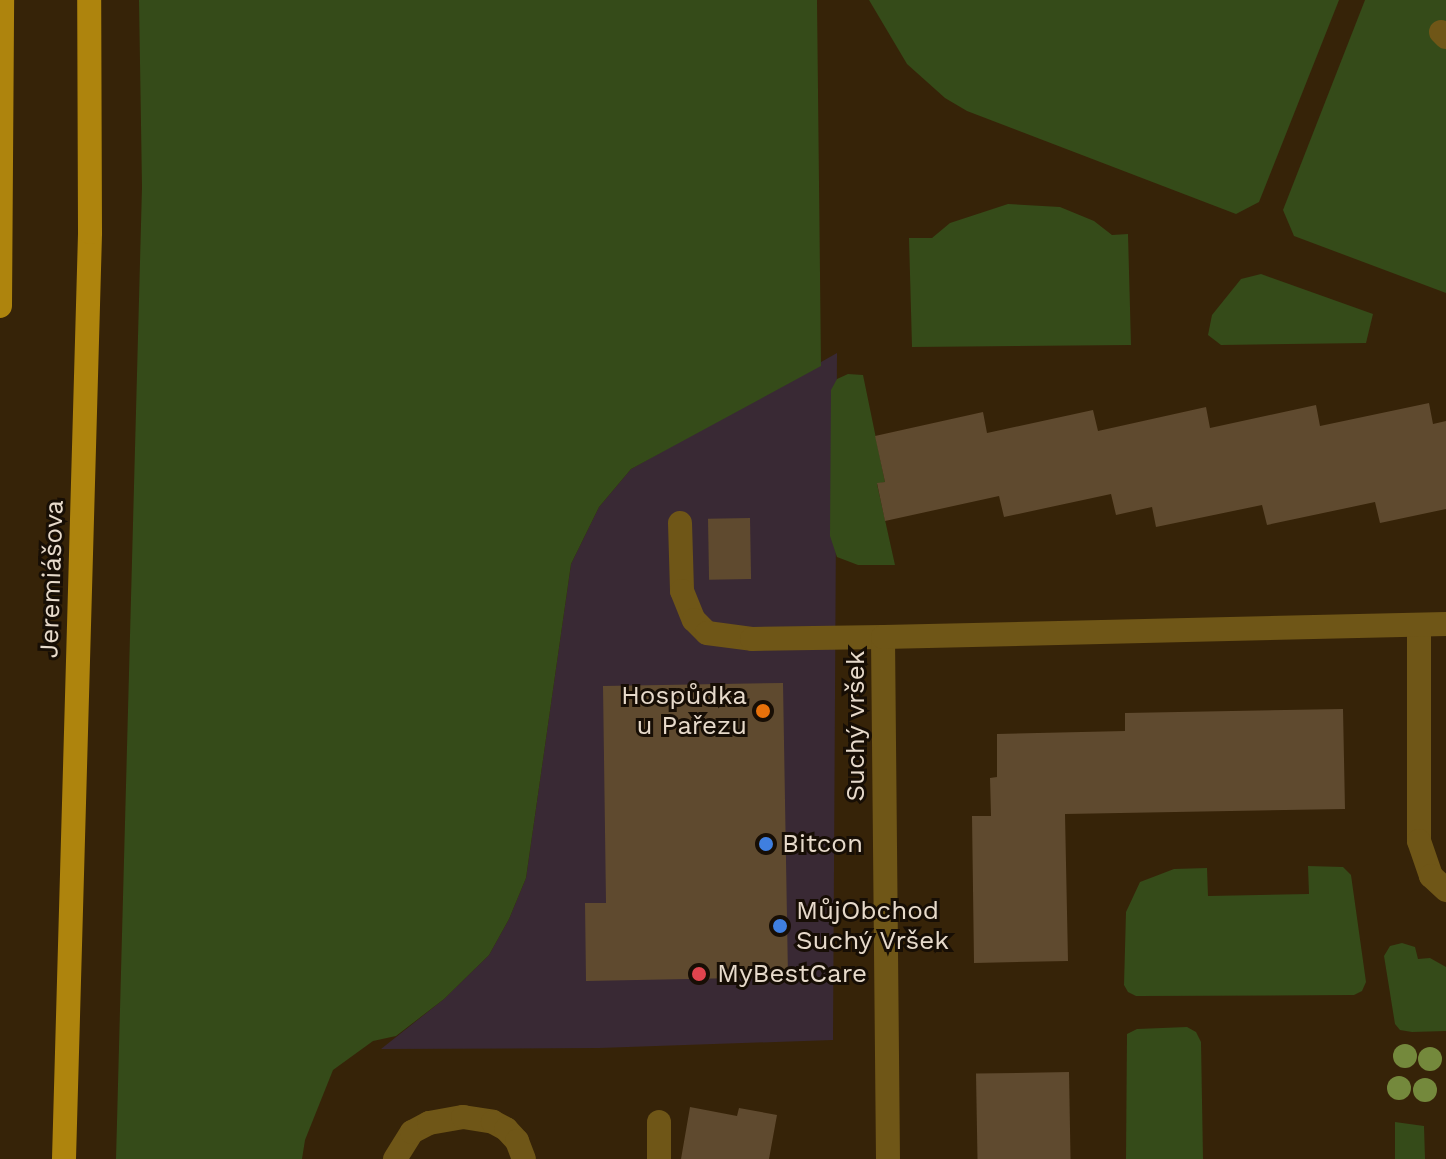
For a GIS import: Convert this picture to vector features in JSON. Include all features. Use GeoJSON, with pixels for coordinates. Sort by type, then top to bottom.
{"type":"FeatureCollection","features":[{"type":"Feature","properties":{"kind":"main road"},"geometry":{"type":"LineString","coordinates":[[0,306],[2,0]]}},
{"type":"Feature","properties":{"kind":"main road","name":"Jeremiášova"},"geometry":{"type":"LineString","coordinates":[[64,1159],[90,232],[89,0]]}},
{"type":"Feature","properties":{"kind":"street"},"geometry":{"type":"LineString","coordinates":[[680,523],[682,591],[694,620],[707,633],[752,639],[883,637]]}},
{"type":"Feature","properties":{"kind":"street","name":"Suchý vršek"},"geometry":{"type":"LineString","coordinates":[[888,1159],[883,637],[1446,624]]}},
{"type":"Feature","properties":{"kind":"street"},"geometry":{"type":"LineString","coordinates":[[1419,626],[1419,841],[1431,876],[1446,890]]}},
{"type":"Feature","properties":{"kind":"street"},"geometry":{"type":"LineString","coordinates":[[395,1159],[399,1147],[412,1132],[429,1123],[463,1117],[493,1122],[506,1129],[517,1141],[524,1159]]}},
{"type":"Feature","properties":{"kind":"street"},"geometry":{"type":"LineString","coordinates":[[659,1122],[659,1159]]}},
{"type":"Feature","properties":{"kind":"shaded area"},"geometry":{"type":"Polygon","coordinates":[[[837,353],[833,1040],[599,1048],[381,1049],[444,999],[489,955],[509,919],[526,878],[571,564],[599,507],[631,469],[837,353]]]}},
{"type":"Feature","properties":{"kind":"green space"},"geometry":{"type":"Polygon","coordinates":[[[139,0],[817,0],[821,366],[631,469],[599,507],[571,564],[526,878],[509,919],[489,955],[444,999],[396,1036],[373,1041],[333,1070],[305,1140],[302,1159],[116,1159],[142,187],[139,0]]]}},
{"type":"Feature","properties":{"kind":"green space"},"geometry":{"type":"Polygon","coordinates":[[[869,0],[1339,0],[1259,202],[1236,214],[967,111],[945,98],[907,64],[869,0]]]}},
{"type":"Feature","properties":{"kind":"green space"},"geometry":{"type":"Polygon","coordinates":[[[1365,0],[1446,0],[1446,293],[1294,236],[1283,210],[1365,0]]]}},
{"type":"Feature","properties":{"kind":"green space"},"geometry":{"type":"Polygon","coordinates":[[[1008,204],[1060,207],[1094,221],[1112,235],[1128,234],[1131,345],[912,347],[909,238],[932,238],[950,223],[1008,204]]]}},
{"type":"Feature","properties":{"kind":"green space"},"geometry":{"type":"Polygon","coordinates":[[[1261,274],[1373,314],[1366,343],[1221,345],[1208,335],[1212,315],[1241,279],[1261,274]]]}},
{"type":"Feature","properties":{"kind":"green space"},"geometry":{"type":"Polygon","coordinates":[[[848,374],[863,375],[885,482],[877,484],[895,565],[858,565],[837,557],[830,536],[831,390],[837,379],[848,374]]]}},
{"type":"Feature","properties":{"kind":"green space"},"geometry":{"type":"Polygon","coordinates":[[[1308,866],[1343,867],[1351,875],[1366,982],[1362,991],[1354,995],[1136,996],[1128,992],[1124,985],[1126,912],[1140,882],[1174,869],[1207,868],[1208,896],[1309,894],[1308,866]]]}},
{"type":"Feature","properties":{"kind":"green space"},"geometry":{"type":"Polygon","coordinates":[[[1402,943],[1415,947],[1418,959],[1430,958],[1446,967],[1446,1031],[1412,1032],[1400,1030],[1395,1024],[1384,956],[1390,946],[1402,943]]]}},
{"type":"Feature","properties":{"kind":"green space"},"geometry":{"type":"Polygon","coordinates":[[[1187,1027],[1196,1032],[1201,1042],[1203,1159],[1126,1159],[1127,1034],[1137,1029],[1187,1027]]]}},
{"type":"Feature","properties":{"kind":"green space"},"geometry":{"type":"Polygon","coordinates":[[[1395,1122],[1424,1126],[1425,1159],[1395,1159],[1395,1122]]]}},
{"type":"Feature","properties":{"kind":"building"},"geometry":{"type":"Polygon","coordinates":[[[1429,403],[1433,424],[1446,421],[1446,509],[1380,523],[1375,502],[1267,525],[1262,505],[1156,527],[1152,507],[1116,515],[1111,494],[1004,517],[999,496],[885,521],[877,483],[885,482],[875,436],[983,412],[987,433],[1093,410],[1098,431],[1206,407],[1210,428],[1316,405],[1320,426],[1429,403]]]}},
{"type":"Feature","properties":{"kind":"building"},"geometry":{"type":"Polygon","coordinates":[[[750,518],[751,579],[709,580],[708,519],[750,518]]]}},
{"type":"Feature","properties":{"kind":"building"},"geometry":{"type":"Polygon","coordinates":[[[783,683],[788,977],[586,981],[585,903],[606,903],[603,686],[783,683]]]}},
{"type":"Feature","properties":{"kind":"building"},"geometry":{"type":"Polygon","coordinates":[[[1343,709],[1345,809],[1065,814],[1068,961],[974,963],[972,816],[991,816],[990,778],[997,777],[997,734],[1125,731],[1125,713],[1343,709]]]}},
{"type":"Feature","properties":{"kind":"building"},"geometry":{"type":"Polygon","coordinates":[[[1069,1072],[1071,1159],[978,1159],[976,1074],[1069,1072]]]}},
{"type":"Feature","properties":{"kind":"building"},"geometry":{"type":"Polygon","coordinates":[[[690,1107],[737,1116],[739,1108],[777,1115],[769,1159],[681,1159],[690,1107]]]}},
{"type":"Feature","properties":{"kind":"place","name":"Hospůdka u Pařezu"},"geometry":{"type":"Point","coordinates":[763,711]}},
{"type":"Feature","properties":{"kind":"place","name":"Bitcon"},"geometry":{"type":"Point","coordinates":[766,844]}},
{"type":"Feature","properties":{"kind":"place","name":"MůjObchod Suchý Vršek"},"geometry":{"type":"Point","coordinates":[780,926]}},
{"type":"Feature","properties":{"kind":"place","name":"MyBestCare"},"geometry":{"type":"Point","coordinates":[699,974]}}]}
